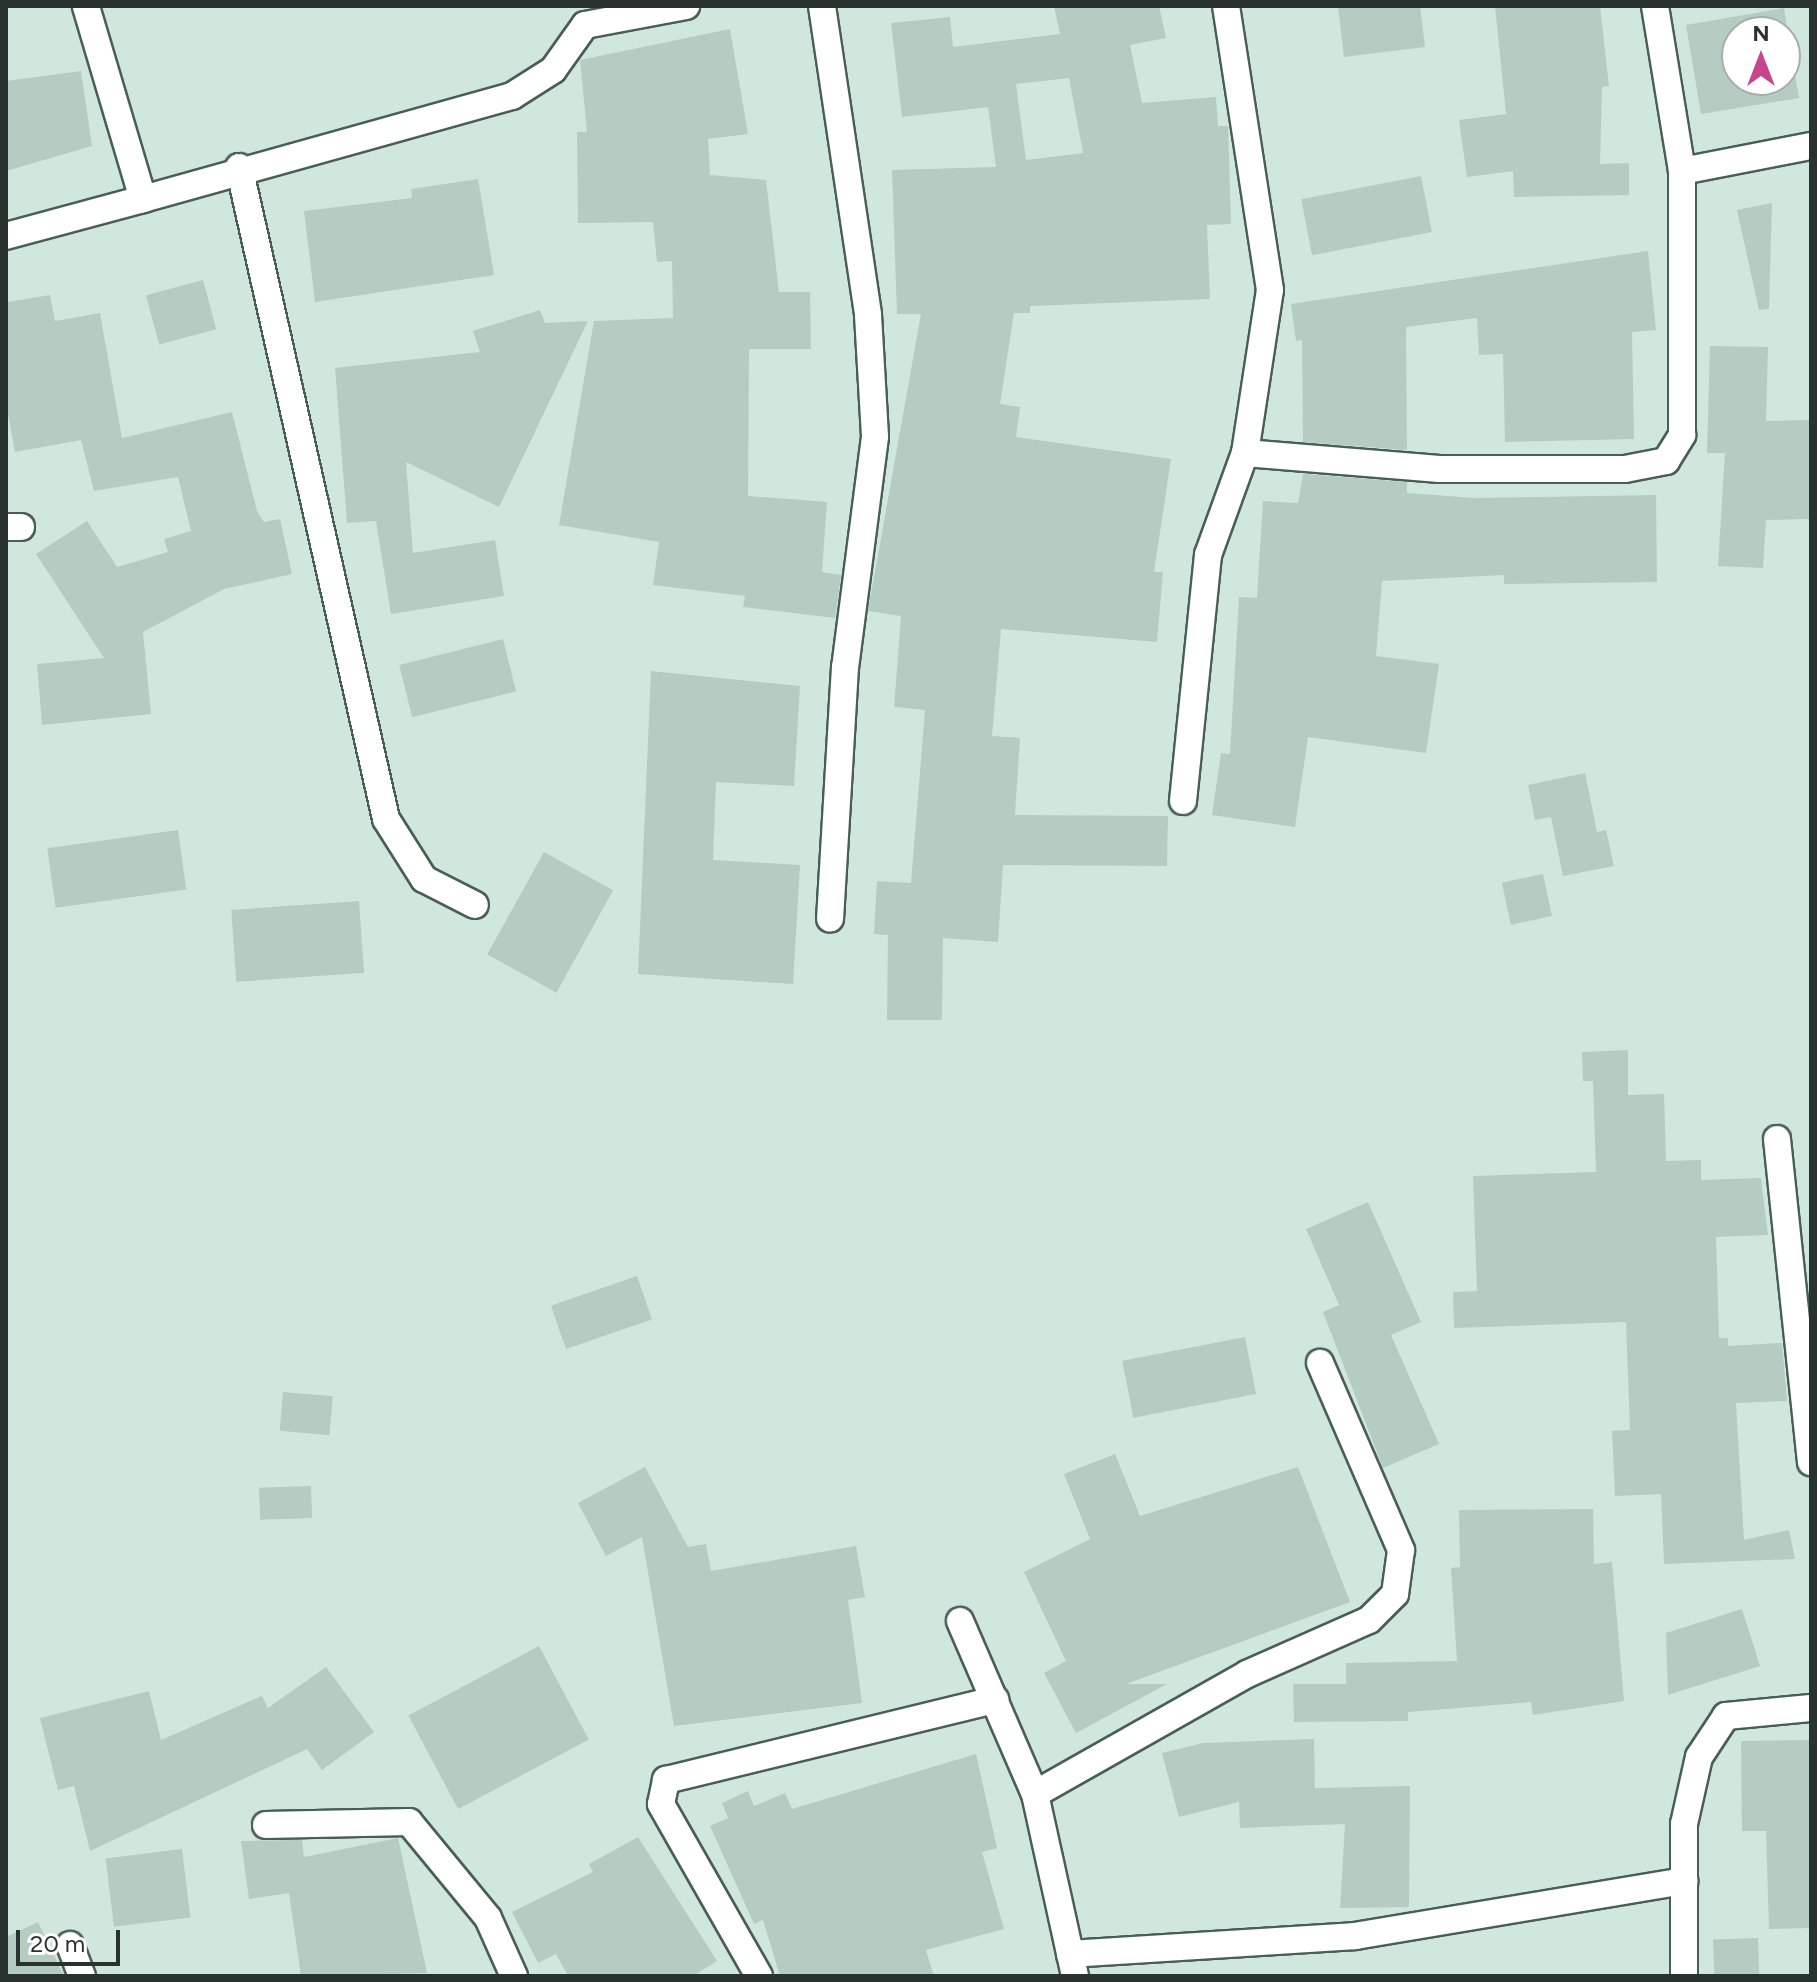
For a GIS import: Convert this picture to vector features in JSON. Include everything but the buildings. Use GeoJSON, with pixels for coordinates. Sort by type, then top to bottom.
{"type":"FeatureCollection","features":[{"type":"Feature","properties":{"kind":"street"},"geometry":{"type":"LineString","coordinates":[[86,6],[143,199]]}},
{"type":"Feature","properties":{"kind":"street"},"geometry":{"type":"LineString","coordinates":[[6,236],[143,199],[239,167],[512,96],[553,70],[582,16],[686,6]]}},
{"type":"Feature","properties":{"kind":"street"},"geometry":{"type":"LineString","coordinates":[[822,6],[868,315],[875,437],[845,667],[830,919]]}},
{"type":"Feature","properties":{"kind":"street"},"geometry":{"type":"LineString","coordinates":[[1183,801],[1208,555],[1245,453],[1270,290],[1226,6]]}},
{"type":"Feature","properties":{"kind":"street"},"geometry":{"type":"LineString","coordinates":[[1245,453],[1439,469],[1625,469],[1666,461],[1682,435],[1682,171],[1655,6]]}},
{"type":"Feature","properties":{"kind":"street"},"geometry":{"type":"LineString","coordinates":[[1682,171],[1811,146]]}},
{"type":"Feature","properties":{"kind":"street"},"geometry":{"type":"LineString","coordinates":[[239,167],[386,819],[424,879],[475,905]]}},
{"type":"Feature","properties":{"kind":"street"},"geometry":{"type":"LineString","coordinates":[[1777,1139],[1802,1304],[1811,1462]]}},
{"type":"Feature","properties":{"kind":"street"},"geometry":{"type":"LineString","coordinates":[[1035,1794],[1247,1674],[1369,1620],[1395,1594],[1401,1550],[1320,1363]]}},
{"type":"Feature","properties":{"kind":"street"},"geometry":{"type":"LineString","coordinates":[[960,1621],[1035,1794],[1072,1965],[1355,1936],[1684,1881]]}},
{"type":"Feature","properties":{"kind":"street"},"geometry":{"type":"LineString","coordinates":[[759,1976],[661,1804],[666,1780],[995,1700]]}},
{"type":"Feature","properties":{"kind":"street"},"geometry":{"type":"LineString","coordinates":[[1684,1976],[1684,1824],[1699,1757],[1726,1716],[1811,1708]]}},
{"type":"Feature","properties":{"kind":"street"},"geometry":{"type":"LineString","coordinates":[[266,1825],[409,1822],[488,1918],[514,1976]]}},
{"type":"Feature","properties":{"kind":"street"},"geometry":{"type":"LineString","coordinates":[[70,1945],[82,1976]]}}]}
